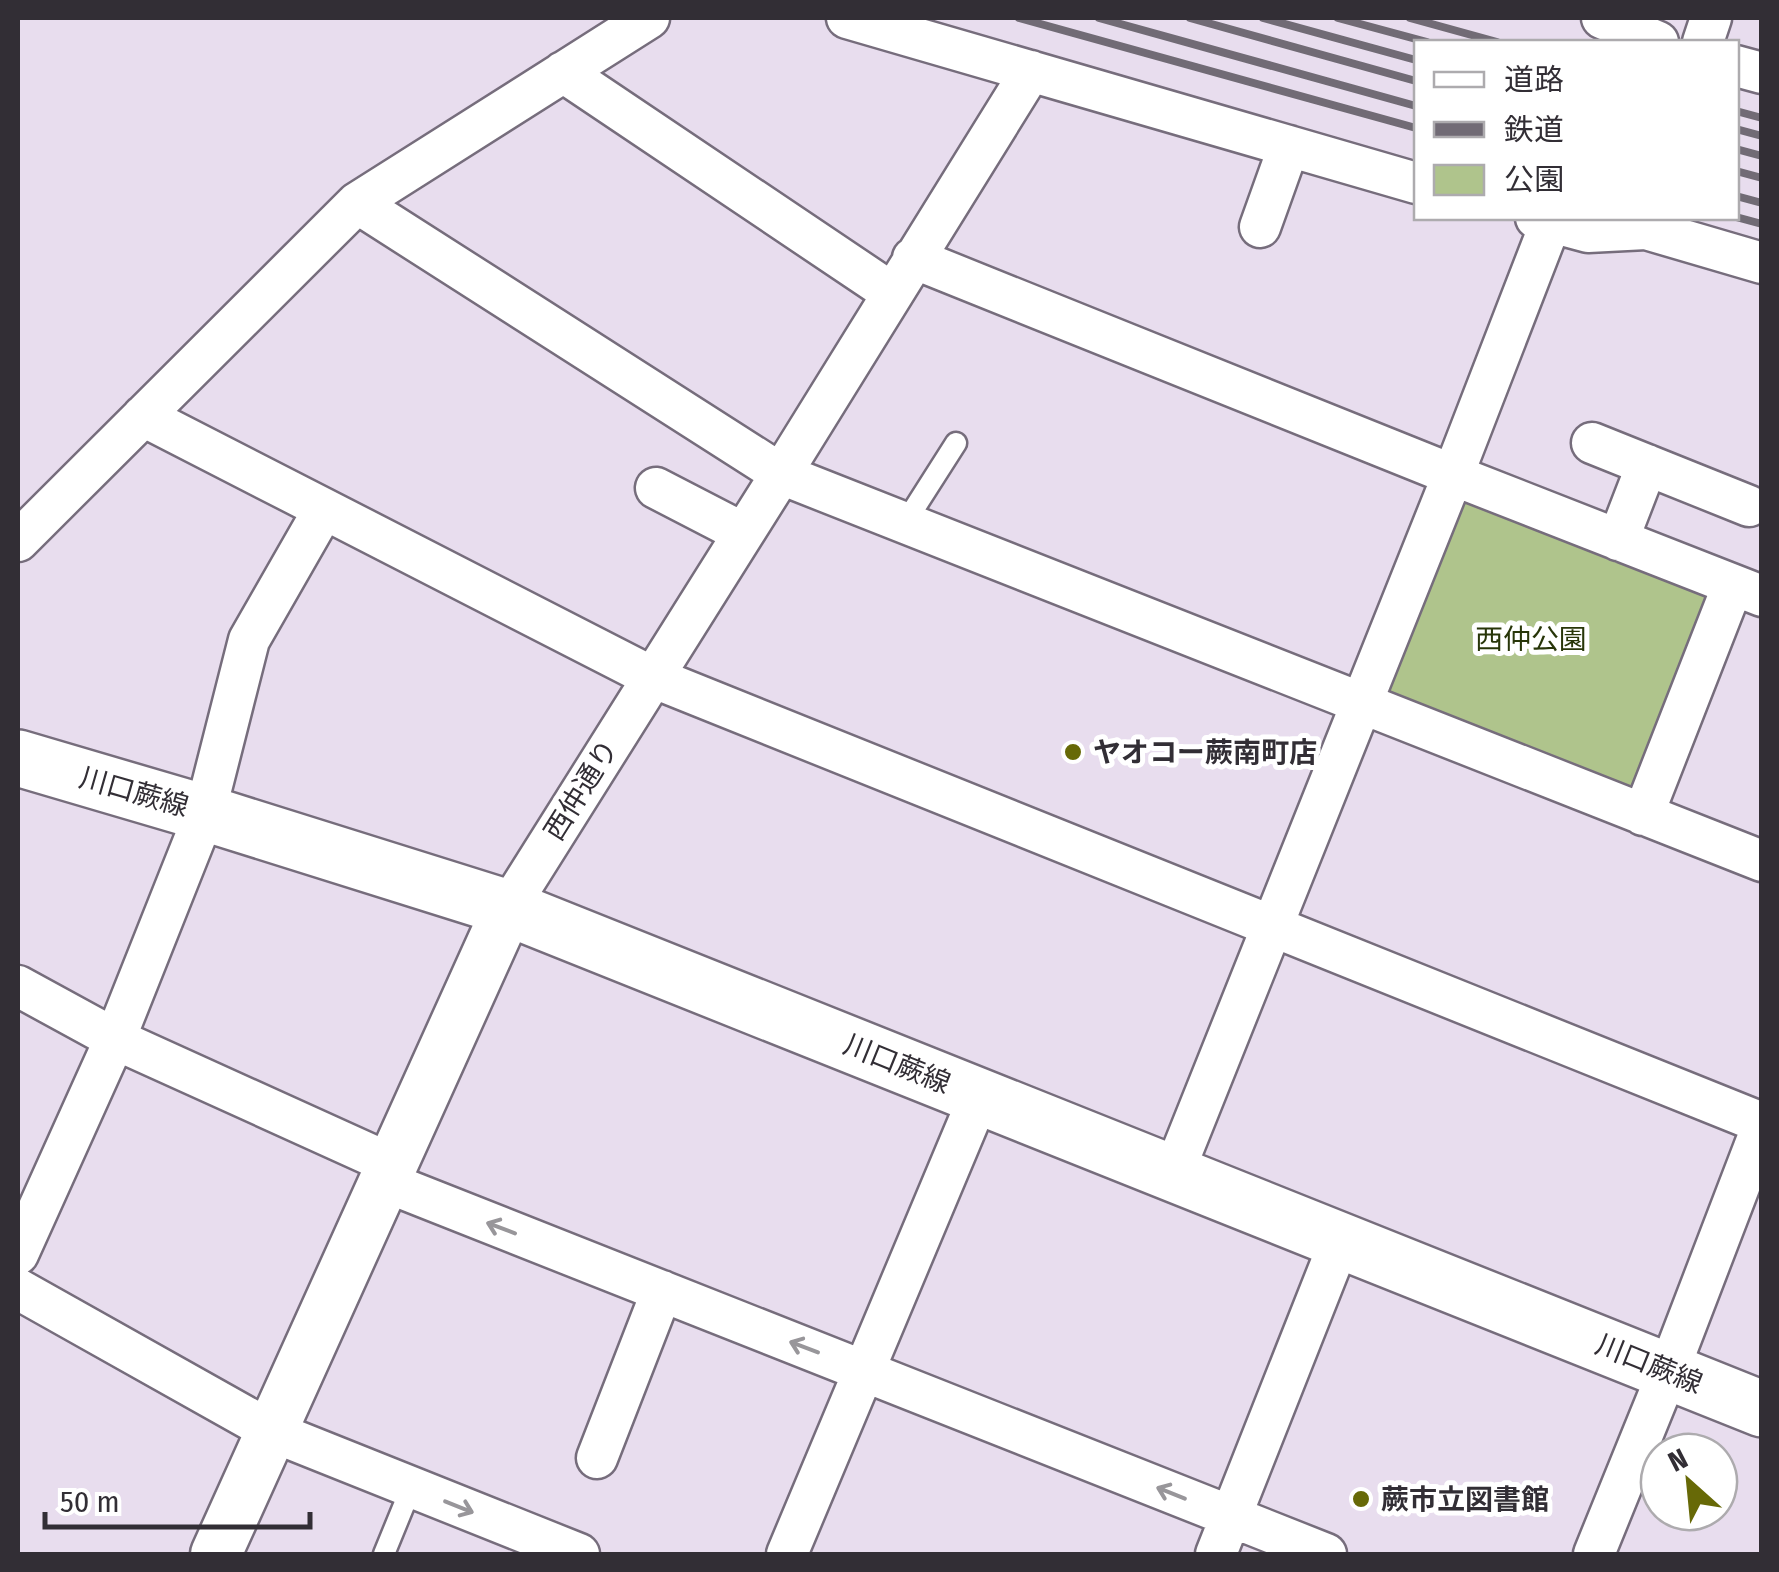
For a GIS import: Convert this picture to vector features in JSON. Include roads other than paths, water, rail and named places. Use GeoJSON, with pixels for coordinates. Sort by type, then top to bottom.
{"type":"FeatureCollection","features":[{"type":"Feature","properties":{"kind":"main road","name":"川口蕨線"},"geometry":{"type":"LineString","coordinates":[[18,758],[508,908],[1762,1409]]}},
{"type":"Feature","properties":{"kind":"street"},"geometry":{"type":"LineString","coordinates":[[18,541],[356,204],[649,18]]}},
{"type":"Feature","properties":{"kind":"street"},"geometry":{"type":"LineString","coordinates":[[847,18],[1414,181]]}},
{"type":"Feature","properties":{"kind":"street"},"geometry":{"type":"LineString","coordinates":[[1602,18],[1653,40]]}},
{"type":"Feature","properties":{"kind":"street","name":"西仲通り"},"geometry":{"type":"LineString","coordinates":[[216,1554],[508,908],[1031,71]]}},
{"type":"Feature","properties":{"kind":"street"},"geometry":{"type":"LineString","coordinates":[[563,72],[892,294]]}},
{"type":"Feature","properties":{"kind":"street"},"geometry":{"type":"LineString","coordinates":[[1260,227],[1289,146]]}},
{"type":"Feature","properties":{"kind":"street"},"geometry":{"type":"LineString","coordinates":[[356,204],[782,474],[1762,862]]}},
{"type":"Feature","properties":{"kind":"street"},"geometry":{"type":"LineString","coordinates":[[1173,1174],[1453,476],[1544,220],[1588,232],[1646,230],[1762,264]]}},
{"type":"Feature","properties":{"kind":"street"},"geometry":{"type":"LineString","coordinates":[[913,258],[1747,590],[1643,814]]}},
{"type":"Feature","properties":{"kind":"street"},"geometry":{"type":"LineString","coordinates":[[144,416],[652,677],[1762,1125],[1594,1554]]}},
{"type":"Feature","properties":{"kind":"street"},"geometry":{"type":"LineString","coordinates":[[1592,443],[1750,506]]}},
{"type":"Feature","properties":{"kind":"street"},"geometry":{"type":"LineString","coordinates":[[1618,540],[1648,465]]}},
{"type":"Feature","properties":{"kind":"street"},"geometry":{"type":"LineString","coordinates":[[656,488],[743,534]]}},
{"type":"Feature","properties":{"kind":"street"},"geometry":{"type":"LineString","coordinates":[[18,1254],[114,1040],[205,813],[249,640],[324,509]]}},
{"type":"Feature","properties":{"kind":"street"},"geometry":{"type":"LineString","coordinates":[[18,986],[114,1040],[389,1174],[662,1291],[1326,1554]]}},
{"type":"Feature","properties":{"kind":"street"},"geometry":{"type":"LineString","coordinates":[[787,1554],[979,1097]]}},
{"type":"Feature","properties":{"kind":"street"},"geometry":{"type":"LineString","coordinates":[[1216,1554],[1340,1241]]}},
{"type":"Feature","properties":{"kind":"street"},"geometry":{"type":"LineString","coordinates":[[18,1289],[271,1431],[411,1488],[511,1542],[579,1554]]}},
{"type":"Feature","properties":{"kind":"street"},"geometry":{"type":"LineString","coordinates":[[597,1458],[662,1291]]}},
{"type":"Feature","properties":{"kind":"lane"},"geometry":{"type":"LineString","coordinates":[[905,522],[956,443]]}},
{"type":"Feature","properties":{"kind":"lane"},"geometry":{"type":"LineString","coordinates":[[384,1554],[411,1488]]}},
{"type":"Feature","properties":{"kind":"railway"},"geometry":{"type":"LineString","coordinates":[[1019,18],[1414,127]]}},
{"type":"Feature","properties":{"kind":"railway"},"geometry":{"type":"LineString","coordinates":[[1099,18],[1414,105]]}},
{"type":"Feature","properties":{"kind":"railway"},"geometry":{"type":"LineString","coordinates":[[1190,18],[1414,80]]}},
{"type":"Feature","properties":{"kind":"railway"},"geometry":{"type":"LineString","coordinates":[[1263,18],[1414,59]]}},
{"type":"Feature","properties":{"kind":"railway"},"geometry":{"type":"LineString","coordinates":[[1338,18],[1420,40]]}},
{"type":"Feature","properties":{"kind":"railway"},"geometry":{"type":"LineString","coordinates":[[1410,18],[1490,40]]}},
{"type":"Feature","properties":{"kind":"railway"},"geometry":{"type":"LineString","coordinates":[[1739,112],[1762,118]]}},
{"type":"Feature","properties":{"kind":"railway"},"geometry":{"type":"LineString","coordinates":[[1739,130],[1762,136]]}},
{"type":"Feature","properties":{"kind":"railway"},"geometry":{"type":"LineString","coordinates":[[1739,150],[1762,156]]}},
{"type":"Feature","properties":{"kind":"railway"},"geometry":{"type":"LineString","coordinates":[[1739,172],[1762,178]]}},
{"type":"Feature","properties":{"kind":"railway"},"geometry":{"type":"LineString","coordinates":[[1739,197],[1762,203]]}},
{"type":"Feature","properties":{"kind":"railway"},"geometry":{"type":"LineString","coordinates":[[1739,218],[1762,224]]}},
{"type":"Feature","properties":{"kind":"place","name":"ヤオコー蕨南町店"},"geometry":{"type":"Point","coordinates":[1073,752]}},
{"type":"Feature","properties":{"kind":"place","name":"蕨市立図書館"},"geometry":{"type":"Point","coordinates":[1361,1499]}},
{"type":"Feature","properties":{"kind":"park label","name":"西仲公園"},"geometry":{"type":"Point","coordinates":[1531,639]}}]}
